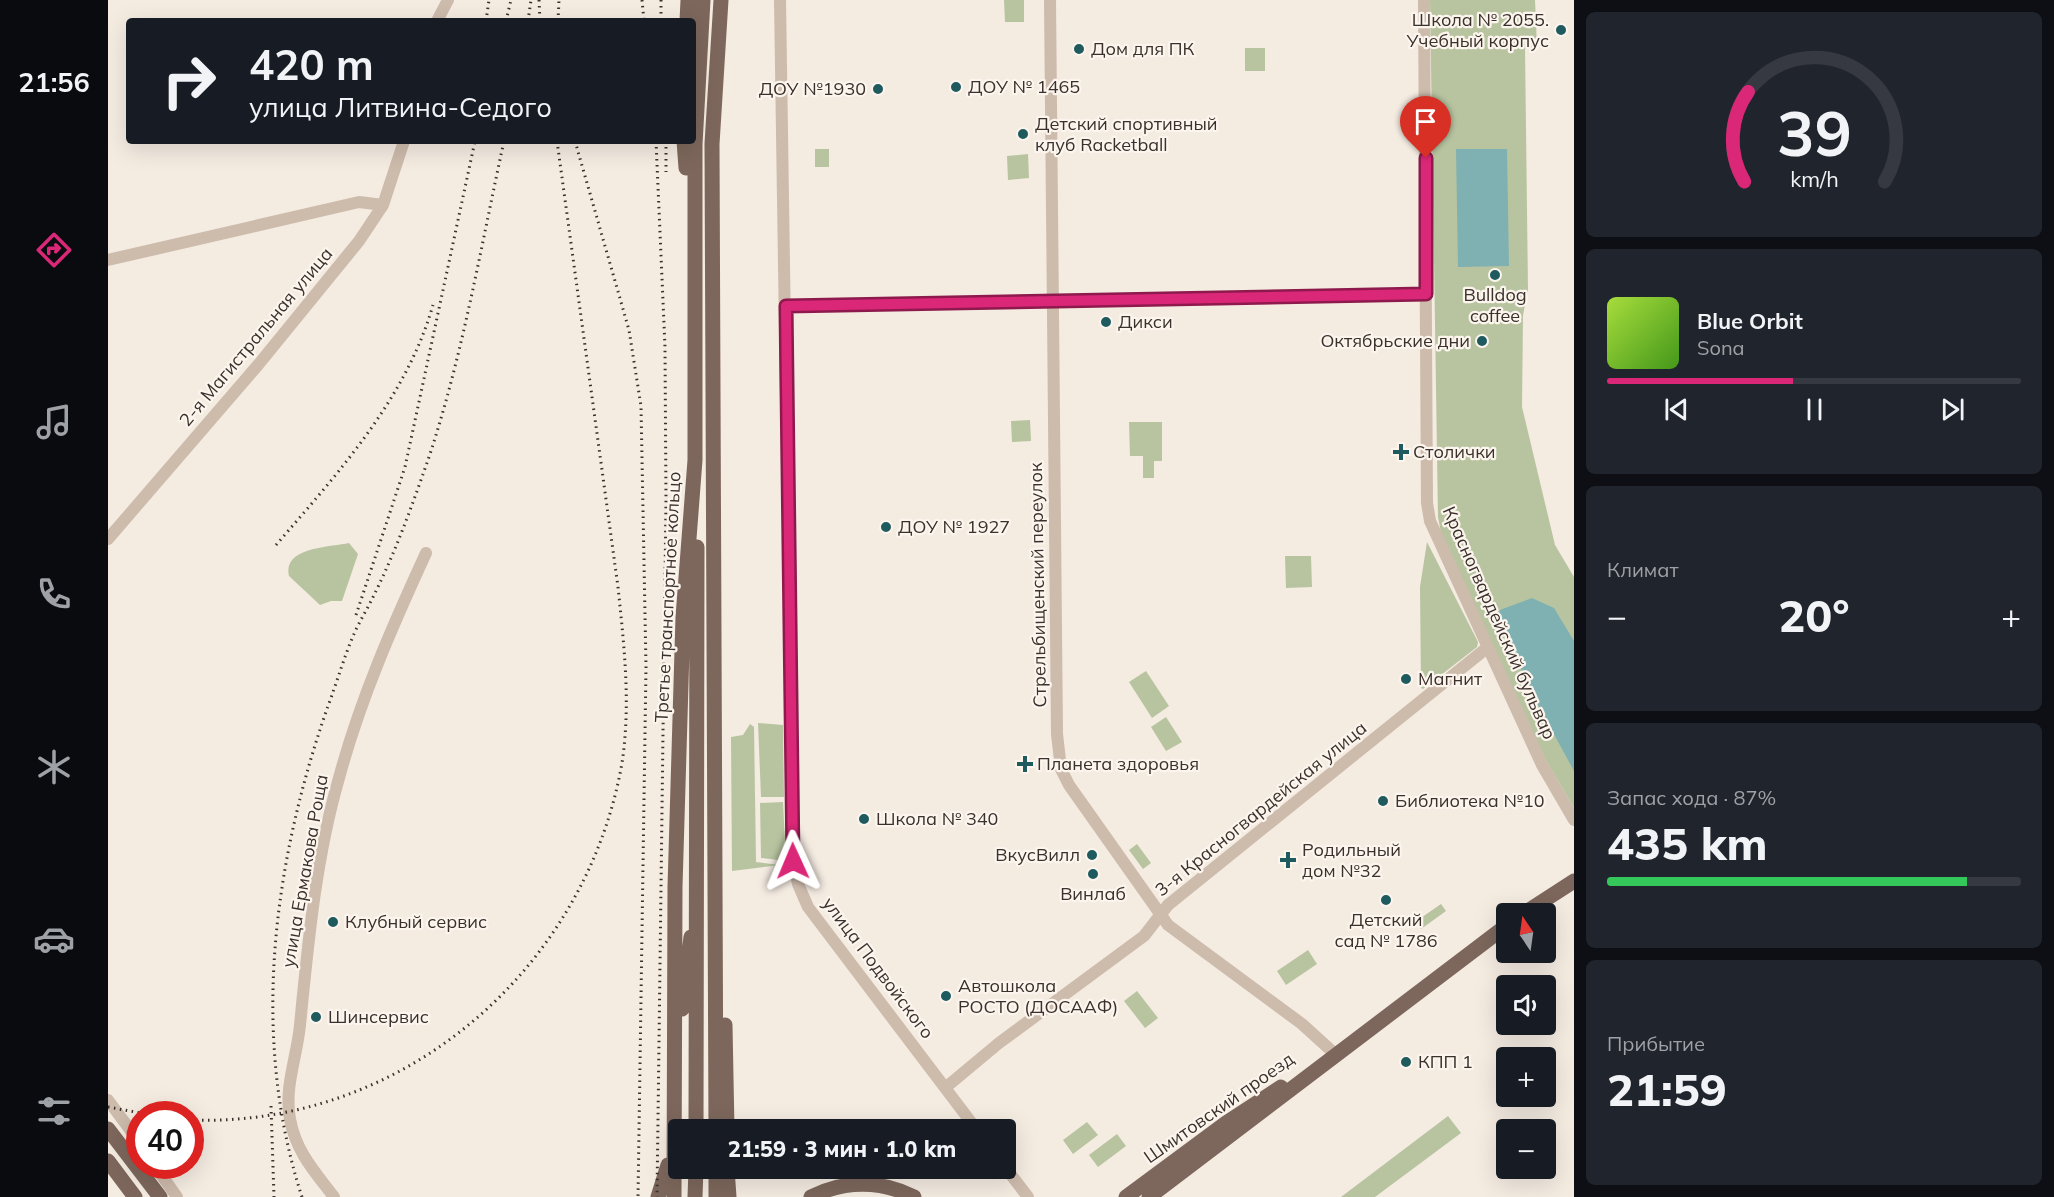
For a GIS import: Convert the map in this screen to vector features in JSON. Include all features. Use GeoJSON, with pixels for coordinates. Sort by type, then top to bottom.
{"type":"FeatureCollection","features":[{"type":"Feature","properties":{"kind":"main road"},"geometry":{"type":"LineString","coordinates":[[687,18],[688,0]]}},
{"type":"Feature","properties":{"kind":"main road","name":"Третье транспортное кольцо"},"geometry":{"type":"LineString","coordinates":[[698,893],[698,603],[694,281],[697,92],[703,0]]}},
{"type":"Feature","properties":{"kind":"main road"},"geometry":{"type":"LineString","coordinates":[[716,1119],[712,144],[721,0]]}},
{"type":"Feature","properties":{"kind":"main road"},"geometry":{"type":"LineString","coordinates":[[684,144],[694,281]]}},
{"type":"Feature","properties":{"kind":"main road","name":"Третье транспортное кольцо"},"geometry":{"type":"LineString","coordinates":[[676,1197],[675,887],[683,617],[695,460]]}},
{"type":"Feature","properties":{"kind":"main road"},"geometry":{"type":"LineString","coordinates":[[1539,903],[1574,881]]}},
{"type":"Feature","properties":{"kind":"main road"},"geometry":{"type":"LineString","coordinates":[[696,1119],[698,893]]}},
{"type":"Feature","properties":{"kind":"main road"},"geometry":{"type":"LineString","coordinates":[[678,1119],[682,1006],[698,893]]}},
{"type":"Feature","properties":{"kind":"main road","name":"Шмитовский проезд"},"geometry":{"type":"LineString","coordinates":[[1149,1197],[1335,1053],[1496,933]]}},
{"type":"Feature","properties":{"kind":"main road"},"geometry":{"type":"LineString","coordinates":[[715,938],[726,1038],[727,1119]]}},
{"type":"Feature","properties":{"kind":"main road"},"geometry":{"type":"LineString","coordinates":[[690,1119],[691,1058],[698,999]]}},
{"type":"Feature","properties":{"kind":"main road","name":"Шмитовский проезд"},"geometry":{"type":"LineString","coordinates":[[1126,1197],[1226,1123],[1335,1053]]}},
{"type":"Feature","properties":{"kind":"main road"},"geometry":{"type":"LineString","coordinates":[[658,1197],[669,1163],[674,1100]]}},
{"type":"Feature","properties":{"kind":"main road"},"geometry":{"type":"LineString","coordinates":[[108,1129],[160,1197]]}},
{"type":"Feature","properties":{"kind":"main road"},"geometry":{"type":"LineString","coordinates":[[108,1161],[135,1197]]}},
{"type":"Feature","properties":{"kind":"main road"},"geometry":{"type":"LineString","coordinates":[[676,1197],[677,1179]]}},
{"type":"Feature","properties":{"kind":"main road"},"geometry":{"type":"LineString","coordinates":[[689,1197],[690,1179]]}},
{"type":"Feature","properties":{"kind":"main road"},"geometry":{"type":"LineString","coordinates":[[695,1197],[696,1179]]}},
{"type":"Feature","properties":{"kind":"main road"},"geometry":{"type":"LineString","coordinates":[[716,1197],[721,1179]]}},
{"type":"Feature","properties":{"kind":"main road"},"geometry":{"type":"LineString","coordinates":[[726,1179],[731,1197]]}},
{"type":"Feature","properties":{"kind":"main road"},"geometry":{"type":"LineString","coordinates":[[811,1197],[837,1188],[864,1184],[894,1188],[914,1197]]}},
{"type":"Feature","properties":{"kind":"street"},"geometry":{"type":"LineString","coordinates":[[439,18],[448,0]]}},
{"type":"Feature","properties":{"kind":"street","name":"улица Подвойского"},"geometry":{"type":"LineString","coordinates":[[780,0],[793,861],[798,884],[808,907],[969,1119]]}},
{"type":"Feature","properties":{"kind":"street","name":"Стрельбищенский переулок"},"geometry":{"type":"LineString","coordinates":[[1050,0],[1059,759],[1069,784],[1172,928],[1302,1024],[1335,1053]]}},
{"type":"Feature","properties":{"kind":"street","name":"Красногвардейский бульвар"},"geometry":{"type":"LineString","coordinates":[[1424,0],[1427,503],[1430,521],[1542,765],[1574,820]]}},
{"type":"Feature","properties":{"kind":"street","name":"2-я Магистральная улица"},"geometry":{"type":"LineString","coordinates":[[108,539],[331,278],[383,205],[403,144]]}},
{"type":"Feature","properties":{"kind":"street"},"geometry":{"type":"LineString","coordinates":[[108,260],[359,202],[383,205]]}},
{"type":"Feature","properties":{"kind":"street"},"geometry":{"type":"LineString","coordinates":[[786,306],[1426,294]]}},
{"type":"Feature","properties":{"kind":"street","name":"улица Ермакова Роща"},"geometry":{"type":"LineString","coordinates":[[334,1197],[302,1155],[292,1130],[287,1102],[299,1041],[307,951],[328,826],[340,773],[370,681],[426,553]]}},
{"type":"Feature","properties":{"kind":"street","name":"3-я Красногвардейская улица"},"geometry":{"type":"LineString","coordinates":[[945,1088],[999,1043],[1144,936],[1168,905],[1488,647]]}},
{"type":"Feature","properties":{"kind":"street"},"geometry":{"type":"LineString","coordinates":[[108,1100],[126,1124]]}},
{"type":"Feature","properties":{"kind":"street"},"geometry":{"type":"LineString","coordinates":[[164,1179],[177,1197]]}},
{"type":"Feature","properties":{"kind":"street"},"geometry":{"type":"LineString","coordinates":[[1014,1179],[1028,1197]]}},
{"type":"Feature","properties":{"kind":"green space"},"geometry":{"type":"Polygon","coordinates":[[[1004,0],[1024,0],[1024,22],[1005,22],[1004,0]]]}},
{"type":"Feature","properties":{"kind":"green space"},"geometry":{"type":"Polygon","coordinates":[[[1430,0],[1535,0],[1537,46],[1525,49],[1528,290],[1523,315],[1522,407],[1555,545],[1574,577],[1574,808],[1544,757],[1441,533],[1438,517],[1430,0]]]}},
{"type":"Feature","properties":{"kind":"green space"},"geometry":{"type":"Polygon","coordinates":[[[1245,48],[1265,48],[1265,71],[1245,71],[1245,48]]]}},
{"type":"Feature","properties":{"kind":"green space"},"geometry":{"type":"Polygon","coordinates":[[[815,149],[829,149],[829,167],[815,167],[815,149]]]}},
{"type":"Feature","properties":{"kind":"green space"},"geometry":{"type":"Polygon","coordinates":[[[1028,154],[1029,178],[1008,180],[1007,156],[1028,154]]]}},
{"type":"Feature","properties":{"kind":"green space"},"geometry":{"type":"Polygon","coordinates":[[[1030,420],[1031,441],[1012,442],[1011,421],[1030,420]]]}},
{"type":"Feature","properties":{"kind":"green space"},"geometry":{"type":"Polygon","coordinates":[[[1129,422],[1162,422],[1162,461],[1154,461],[1154,478],[1143,478],[1143,456],[1130,456],[1129,422]]]}},
{"type":"Feature","properties":{"kind":"green space"},"geometry":{"type":"Polygon","coordinates":[[[1427,542],[1478,642],[1477,647],[1423,689],[1421,688],[1420,587],[1427,542]]]}},
{"type":"Feature","properties":{"kind":"green space"},"geometry":{"type":"Polygon","coordinates":[[[349,543],[358,554],[342,601],[331,601],[320,605],[289,576],[289,566],[300,554],[349,543]]]}},
{"type":"Feature","properties":{"kind":"green space"},"geometry":{"type":"Polygon","coordinates":[[[1285,556],[1311,556],[1312,587],[1286,588],[1285,556]]]}},
{"type":"Feature","properties":{"kind":"green space"},"geometry":{"type":"Polygon","coordinates":[[[1146,671],[1169,706],[1152,718],[1129,682],[1146,671]]]}},
{"type":"Feature","properties":{"kind":"green space"},"geometry":{"type":"Polygon","coordinates":[[[1166,717],[1182,742],[1166,751],[1151,727],[1166,717]]]}},
{"type":"Feature","properties":{"kind":"green space"},"geometry":{"type":"Polygon","coordinates":[[[758,723],[783,725],[784,797],[761,797],[758,723]]]}},
{"type":"Feature","properties":{"kind":"green space"},"geometry":{"type":"Polygon","coordinates":[[[750,724],[754,727],[756,862],[779,865],[732,871],[731,737],[743,735],[750,724]]]}},
{"type":"Feature","properties":{"kind":"green space"},"geometry":{"type":"Polygon","coordinates":[[[783,802],[786,861],[761,858],[760,803],[783,802]]]}},
{"type":"Feature","properties":{"kind":"green space"},"geometry":{"type":"Polygon","coordinates":[[[1137,844],[1151,863],[1143,869],[1129,850],[1137,844]]]}},
{"type":"Feature","properties":{"kind":"green space"},"geometry":{"type":"Polygon","coordinates":[[[1441,904],[1446,911],[1421,929],[1415,922],[1441,904]]]}},
{"type":"Feature","properties":{"kind":"green space"},"geometry":{"type":"Polygon","coordinates":[[[1308,950],[1317,964],[1286,985],[1277,971],[1308,950]]]}},
{"type":"Feature","properties":{"kind":"green space"},"geometry":{"type":"Polygon","coordinates":[[[1137,991],[1158,1018],[1145,1028],[1124,1001],[1137,991]]]}},
{"type":"Feature","properties":{"kind":"green space"},"geometry":{"type":"Polygon","coordinates":[[[1448,1116],[1461,1133],[1375,1197],[1341,1197],[1448,1116]]]}},
{"type":"Feature","properties":{"kind":"green space"},"geometry":{"type":"Polygon","coordinates":[[[1087,1122],[1098,1135],[1073,1154],[1063,1140],[1087,1122]]]}},
{"type":"Feature","properties":{"kind":"green space"},"geometry":{"type":"Polygon","coordinates":[[[1117,1134],[1126,1146],[1098,1167],[1089,1155],[1117,1134]]]}},
{"type":"Feature","properties":{"kind":"water"},"geometry":{"type":"Polygon","coordinates":[[[1456,149],[1507,149],[1509,266],[1458,267],[1456,149]]]}},
{"type":"Feature","properties":{"kind":"water"},"geometry":{"type":"Polygon","coordinates":[[[1532,598],[1554,608],[1574,641],[1574,771],[1531,692],[1498,615],[1500,610],[1532,598]]]}},
{"type":"Feature","properties":{"kind":"railway"},"geometry":{"type":"LineString","coordinates":[[486,18],[489,0]]}},
{"type":"Feature","properties":{"kind":"railway"},"geometry":{"type":"LineString","coordinates":[[507,18],[511,0]]}},
{"type":"Feature","properties":{"kind":"railway"},"geometry":{"type":"LineString","coordinates":[[528,18],[531,0]]}},
{"type":"Feature","properties":{"kind":"railway"},"geometry":{"type":"LineString","coordinates":[[539,0],[540,18]]}},
{"type":"Feature","properties":{"kind":"railway"},"geometry":{"type":"LineString","coordinates":[[558,18],[559,0]]}},
{"type":"Feature","properties":{"kind":"railway"},"geometry":{"type":"LineString","coordinates":[[642,0],[644,18]]}},
{"type":"Feature","properties":{"kind":"railway"},"geometry":{"type":"LineString","coordinates":[[661,0],[661,18]]}},
{"type":"Feature","properties":{"kind":"railway"},"geometry":{"type":"LineString","coordinates":[[356,615],[405,467],[474,144]]}},
{"type":"Feature","properties":{"kind":"railway"},"geometry":{"type":"LineString","coordinates":[[302,1197],[286,1136],[276,1075],[273,1013],[275,950],[282,888],[293,826],[309,766],[347,652],[397,544],[441,418],[471,300],[503,144]]}},
{"type":"Feature","properties":{"kind":"railway"},"geometry":{"type":"LineString","coordinates":[[204,1119],[268,1115],[342,1097],[411,1065],[472,1022],[526,969],[569,907],[602,838],[622,763],[625,741],[624,653],[618,587],[557,144]]}},
{"type":"Feature","properties":{"kind":"railway"},"geometry":{"type":"LineString","coordinates":[[576,144],[629,330],[641,406],[646,667],[638,1197]]}},
{"type":"Feature","properties":{"kind":"railway"},"geometry":{"type":"LineString","coordinates":[[656,144],[665,347],[666,501],[657,1197]]}},
{"type":"Feature","properties":{"kind":"railway"},"geometry":{"type":"LineString","coordinates":[[666,144],[666,172]]}},
{"type":"Feature","properties":{"kind":"railway"},"geometry":{"type":"LineString","coordinates":[[276,545],[346,462],[388,403],[406,372],[433,305]]}},
{"type":"Feature","properties":{"kind":"railway"},"geometry":{"type":"LineString","coordinates":[[271,1106],[274,1197]]}},
{"type":"Feature","properties":{"kind":"railway"},"geometry":{"type":"LineString","coordinates":[[108,1107],[126,1110]]}},
{"type":"Feature","properties":{"kind":"place","name":"Школа № 2055. Учебный корпус"},"geometry":{"type":"Point","coordinates":[1561,30]}},
{"type":"Feature","properties":{"kind":"place","name":"Дом для ПК"},"geometry":{"type":"Point","coordinates":[1079,49]}},
{"type":"Feature","properties":{"kind":"place","name":"ДОУ № 1465"},"geometry":{"type":"Point","coordinates":[956,87]}},
{"type":"Feature","properties":{"kind":"place","name":"ДОУ №1930"},"geometry":{"type":"Point","coordinates":[878,89]}},
{"type":"Feature","properties":{"kind":"place","name":"Детский спортивный клуб Racketball"},"geometry":{"type":"Point","coordinates":[1023,134]}},
{"type":"Feature","properties":{"kind":"place","name":"Bulldog coffee"},"geometry":{"type":"Point","coordinates":[1495,275]}},
{"type":"Feature","properties":{"kind":"place","name":"Дикси"},"geometry":{"type":"Point","coordinates":[1106,322]}},
{"type":"Feature","properties":{"kind":"place","name":"Октябрьские дни"},"geometry":{"type":"Point","coordinates":[1482,341]}},
{"type":"Feature","properties":{"kind":"place","name":"Столички"},"geometry":{"type":"Point","coordinates":[1401,452]}},
{"type":"Feature","properties":{"kind":"place","name":"ДОУ № 1927"},"geometry":{"type":"Point","coordinates":[886,527]}},
{"type":"Feature","properties":{"kind":"place","name":"Магнит"},"geometry":{"type":"Point","coordinates":[1406,679]}},
{"type":"Feature","properties":{"kind":"place","name":"Планета здоровья"},"geometry":{"type":"Point","coordinates":[1025,764]}},
{"type":"Feature","properties":{"kind":"place","name":"Библиотека №10"},"geometry":{"type":"Point","coordinates":[1383,801]}},
{"type":"Feature","properties":{"kind":"place","name":"Школа № 340"},"geometry":{"type":"Point","coordinates":[864,819]}},
{"type":"Feature","properties":{"kind":"place","name":"ВкусВилл"},"geometry":{"type":"Point","coordinates":[1092,855]}},
{"type":"Feature","properties":{"kind":"place","name":"Родильный дом №32"},"geometry":{"type":"Point","coordinates":[1288,860]}},
{"type":"Feature","properties":{"kind":"place","name":"Винлаб"},"geometry":{"type":"Point","coordinates":[1093,874]}},
{"type":"Feature","properties":{"kind":"place","name":"Детский сад № 1786"},"geometry":{"type":"Point","coordinates":[1386,900]}},
{"type":"Feature","properties":{"kind":"place","name":"Клубный сервис"},"geometry":{"type":"Point","coordinates":[333,922]}},
{"type":"Feature","properties":{"kind":"place","name":"Автошкола РОСТО (ДОСААФ)"},"geometry":{"type":"Point","coordinates":[946,996]}},
{"type":"Feature","properties":{"kind":"place","name":"Шинсервис"},"geometry":{"type":"Point","coordinates":[316,1017]}},
{"type":"Feature","properties":{"kind":"place","name":"КПП 1"},"geometry":{"type":"Point","coordinates":[1406,1062]}},
{"type":"Feature","properties":{"kind":"route"},"geometry":{"type":"LineString","coordinates":[[793,861],[786,306],[1426,294],[1426,158]]}}]}
